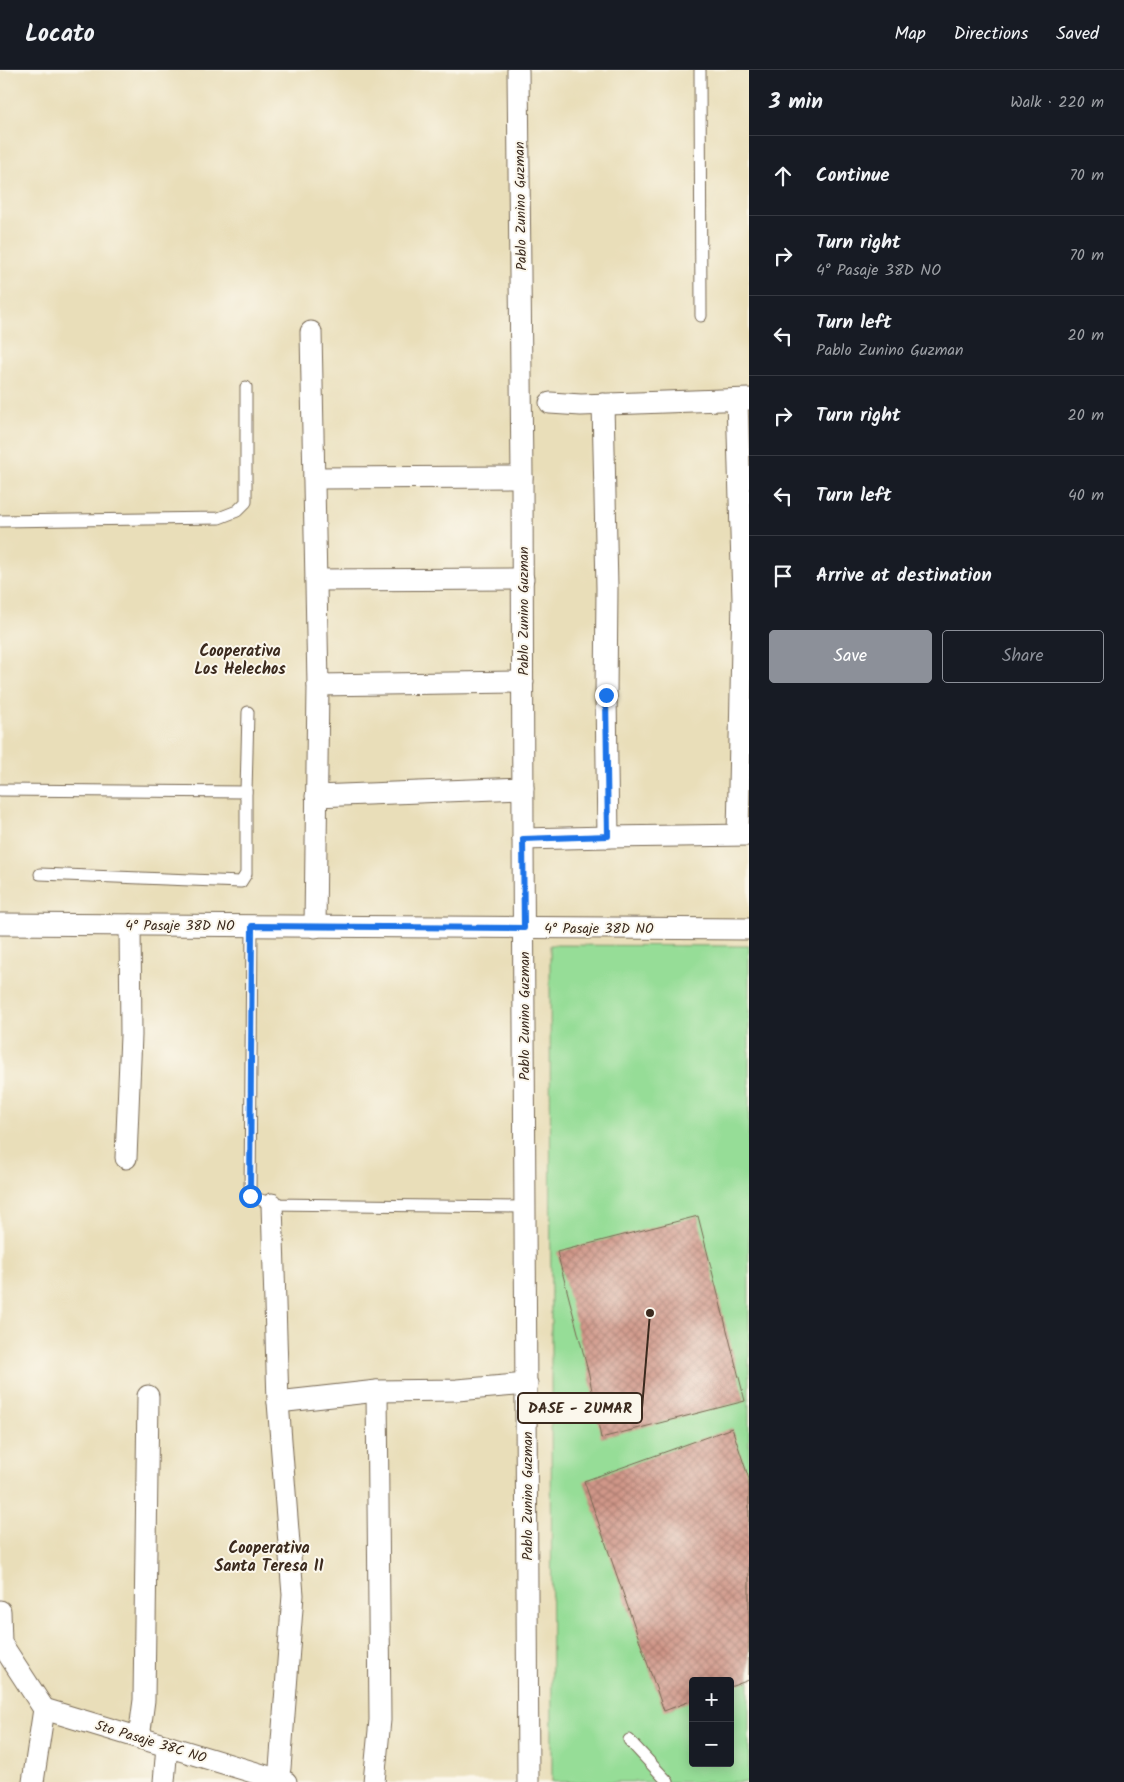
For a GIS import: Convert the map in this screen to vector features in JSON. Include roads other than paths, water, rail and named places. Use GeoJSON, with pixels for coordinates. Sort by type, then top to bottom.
{"type":"FeatureCollection","features":[{"type":"Feature","properties":{"kind":"street","name":"Pablo Zunino Guzman"},"geometry":{"type":"LineString","coordinates":[[518,70],[523,579],[528,1782]]}},
{"type":"Feature","properties":{"kind":"street"},"geometry":{"type":"LineString","coordinates":[[311,332],[318,685],[315,927]]}},
{"type":"Feature","properties":{"kind":"street"},"geometry":{"type":"LineString","coordinates":[[523,839],[744,834],[743,400],[603,404],[550,403]]}},
{"type":"Feature","properties":{"kind":"street"},"geometry":{"type":"LineString","coordinates":[[603,404],[607,588],[606,714],[608,836]]}},
{"type":"Feature","properties":{"kind":"street"},"geometry":{"type":"LineString","coordinates":[[314,478],[522,477]]}},
{"type":"Feature","properties":{"kind":"street"},"geometry":{"type":"LineString","coordinates":[[316,580],[523,579]]}},
{"type":"Feature","properties":{"kind":"street"},"geometry":{"type":"LineString","coordinates":[[318,685],[523,682]]}},
{"type":"Feature","properties":{"kind":"street"},"geometry":{"type":"LineString","coordinates":[[316,796],[524,788]]}},
{"type":"Feature","properties":{"kind":"street","name":"4° Pasaje 38D NO"},"geometry":{"type":"LineString","coordinates":[[0,924],[749,929]]}},
{"type":"Feature","properties":{"kind":"street"},"geometry":{"type":"LineString","coordinates":[[126,1158],[131,1035],[130,925]]}},
{"type":"Feature","properties":{"kind":"street"},"geometry":{"type":"LineString","coordinates":[[272,1204],[278,1402],[293,1595],[280,1781]]}},
{"type":"Feature","properties":{"kind":"street"},"geometry":{"type":"LineString","coordinates":[[278,1402],[377,1390],[457,1390],[526,1384]]}},
{"type":"Feature","properties":{"kind":"street"},"geometry":{"type":"LineString","coordinates":[[374,1782],[380,1720],[377,1390]]}},
{"type":"Feature","properties":{"kind":"street"},"geometry":{"type":"LineString","coordinates":[[139,1738],[144,1700],[148,1396]]}},
{"type":"Feature","properties":{"kind":"street"},"geometry":{"type":"LineString","coordinates":[[0,1611],[0,1643],[44,1709],[33,1782]]}},
{"type":"Feature","properties":{"kind":"street","name":"5to Pasaje 38C NO"},"geometry":{"type":"LineString","coordinates":[[44,1709],[280,1781]]}},
{"type":"Feature","properties":{"kind":"street"},"geometry":{"type":"LineString","coordinates":[[164,1782],[167,1746]]}},
{"type":"Feature","properties":{"kind":"lane"},"geometry":{"type":"LineString","coordinates":[[700,70],[701,316]]}},
{"type":"Feature","properties":{"kind":"lane"},"geometry":{"type":"LineString","coordinates":[[0,521],[219,518],[238,511],[246,502],[246,387]]}},
{"type":"Feature","properties":{"kind":"lane"},"geometry":{"type":"LineString","coordinates":[[40,874],[241,882],[246,874],[248,712]]}},
{"type":"Feature","properties":{"kind":"lane"},"geometry":{"type":"LineString","coordinates":[[0,790],[246,792]]}},
{"type":"Feature","properties":{"kind":"lane"},"geometry":{"type":"LineString","coordinates":[[252,926],[250,1196],[272,1204],[526,1207]]}},
{"type":"Feature","properties":{"kind":"lane"},"geometry":{"type":"LineString","coordinates":[[629,1740],[668,1782]]}},
{"type":"Feature","properties":{"kind":"place","name":"DASE - ZUMAR"},"geometry":{"type":"Point","coordinates":[650,1313]}},
{"type":"Feature","properties":{"kind":"district","name":"Cooperativa Los Helechos"},"geometry":{"type":"Point","coordinates":[240,659]}},
{"type":"Feature","properties":{"kind":"district","name":"Cooperativa Santa Teresa II"},"geometry":{"type":"Point","coordinates":[269,1556]}}]}
